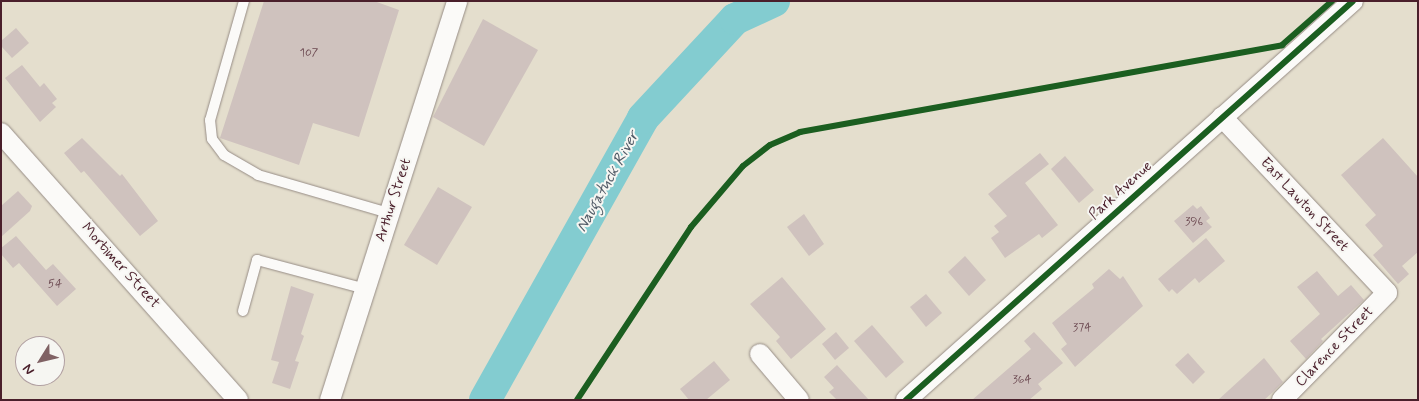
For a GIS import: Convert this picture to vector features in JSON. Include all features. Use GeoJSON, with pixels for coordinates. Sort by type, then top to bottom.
{"type":"FeatureCollection","features":[{"type":"Feature","properties":{"kind":"street","name":"Arthur Street"},"geometry":{"type":"LineString","coordinates":[[330,400],[457,1]]}},
{"type":"Feature","properties":{"kind":"street","name":"Park Avenue"},"geometry":{"type":"LineString","coordinates":[[906,400],[1353,1]]}},
{"type":"Feature","properties":{"kind":"street","name":"East Lawton Street"},"geometry":{"type":"LineString","coordinates":[[1222,117],[1386,294]]}},
{"type":"Feature","properties":{"kind":"street","name":"Mortimer Street"},"geometry":{"type":"LineString","coordinates":[[1,133],[238,400]]}},
{"type":"Feature","properties":{"kind":"street","name":"Clarence Street"},"geometry":{"type":"LineString","coordinates":[[1282,400],[1386,294]]}},
{"type":"Feature","properties":{"kind":"street"},"geometry":{"type":"LineString","coordinates":[[760,354],[800,400]]}},
{"type":"Feature","properties":{"kind":"lane"},"geometry":{"type":"LineString","coordinates":[[244,1],[210,120],[212,139],[224,155],[258,175],[389,213]]}},
{"type":"Feature","properties":{"kind":"lane"},"geometry":{"type":"LineString","coordinates":[[243,311],[257,260],[366,289]]}},
{"type":"Feature","properties":{"kind":"building"},"geometry":{"type":"Polygon","coordinates":[[[264,1],[374,1],[399,10],[359,137],[313,123],[299,165],[220,138],[264,1]]]}},
{"type":"Feature","properties":{"kind":"building"},"geometry":{"type":"Polygon","coordinates":[[[483,19],[538,50],[484,146],[433,117],[483,19]]]}},
{"type":"Feature","properties":{"kind":"building"},"geometry":{"type":"Polygon","coordinates":[[[16,28],[29,43],[12,58],[1,46],[1,41],[16,28]]]}},
{"type":"Feature","properties":{"kind":"building"},"geometry":{"type":"Polygon","coordinates":[[[22,65],[40,87],[44,83],[57,99],[52,103],[56,107],[40,122],[5,78],[22,65]]]}},
{"type":"Feature","properties":{"kind":"building"},"geometry":{"type":"Polygon","coordinates":[[[82,138],[120,176],[122,174],[158,221],[140,236],[84,171],[81,173],[64,153],[82,138]]]}},
{"type":"Feature","properties":{"kind":"building"},"geometry":{"type":"Polygon","coordinates":[[[1383,138],[1418,177],[1418,252],[1402,266],[1409,274],[1398,284],[1373,255],[1383,246],[1365,225],[1376,215],[1341,175],[1383,138]]]}},
{"type":"Feature","properties":{"kind":"building"},"geometry":{"type":"Polygon","coordinates":[[[1040,153],[1049,164],[1025,183],[1058,225],[1042,238],[1039,234],[1005,258],[991,238],[999,232],[994,226],[1007,216],[988,194],[1040,153]]]}},
{"type":"Feature","properties":{"kind":"building"},"geometry":{"type":"Polygon","coordinates":[[[1065,156],[1094,190],[1079,203],[1051,169],[1065,156]]]}},
{"type":"Feature","properties":{"kind":"building"},"geometry":{"type":"Polygon","coordinates":[[[438,187],[472,207],[437,265],[404,245],[438,187]]]}},
{"type":"Feature","properties":{"kind":"building"},"geometry":{"type":"Polygon","coordinates":[[[18,191],[32,206],[30,211],[1,237],[1,206],[18,191]]]}},
{"type":"Feature","properties":{"kind":"building"},"geometry":{"type":"Polygon","coordinates":[[[1193,205],[1197,209],[1201,206],[1210,218],[1206,221],[1212,227],[1193,243],[1174,221],[1193,205]]]}},
{"type":"Feature","properties":{"kind":"building"},"geometry":{"type":"Polygon","coordinates":[[[804,214],[824,244],[809,256],[787,227],[804,214]]]}},
{"type":"Feature","properties":{"kind":"building"},"geometry":{"type":"Polygon","coordinates":[[[16,236],[46,270],[53,264],[76,289],[57,306],[19,263],[13,268],[1,254],[1,248],[16,236]]]}},
{"type":"Feature","properties":{"kind":"building"},"geometry":{"type":"Polygon","coordinates":[[[1206,238],[1225,261],[1199,283],[1195,278],[1177,294],[1172,289],[1169,292],[1158,279],[1206,238]]]}},
{"type":"Feature","properties":{"kind":"building"},"geometry":{"type":"Polygon","coordinates":[[[965,256],[986,280],[969,296],[948,272],[965,256]]]}},
{"type":"Feature","properties":{"kind":"building"},"geometry":{"type":"Polygon","coordinates":[[[1109,269],[1120,279],[1123,276],[1143,306],[1075,367],[1061,349],[1067,344],[1052,323],[1094,288],[1092,284],[1109,269]]]}},
{"type":"Feature","properties":{"kind":"building"},"geometry":{"type":"Polygon","coordinates":[[[1317,271],[1338,296],[1351,285],[1364,300],[1321,339],[1323,341],[1306,359],[1290,341],[1320,314],[1297,287],[1317,271]]]}},
{"type":"Feature","properties":{"kind":"building"},"geometry":{"type":"Polygon","coordinates":[[[782,277],[826,329],[791,359],[776,341],[780,337],[750,304],[782,277]]]}},
{"type":"Feature","properties":{"kind":"building"},"geometry":{"type":"Polygon","coordinates":[[[291,286],[314,294],[301,334],[304,336],[295,361],[299,362],[290,389],[272,383],[279,362],[271,360],[291,286]]]}},
{"type":"Feature","properties":{"kind":"building"},"geometry":{"type":"Polygon","coordinates":[[[926,294],[942,313],[926,327],[910,307],[926,294]]]}},
{"type":"Feature","properties":{"kind":"building"},"geometry":{"type":"Polygon","coordinates":[[[872,325],[904,362],[886,378],[854,341],[872,325]]]}},
{"type":"Feature","properties":{"kind":"building"},"geometry":{"type":"Polygon","coordinates":[[[836,332],[849,348],[835,360],[822,344],[836,332]]]}},
{"type":"Feature","properties":{"kind":"building"},"geometry":{"type":"Polygon","coordinates":[[[1034,332],[1063,363],[1038,384],[1042,389],[1029,400],[972,400],[1031,349],[1024,341],[1034,332]]]}},
{"type":"Feature","properties":{"kind":"building"},"geometry":{"type":"Polygon","coordinates":[[[1188,353],[1205,372],[1193,384],[1175,365],[1188,353]]]}},
{"type":"Feature","properties":{"kind":"building"},"geometry":{"type":"Polygon","coordinates":[[[1264,358],[1283,382],[1273,392],[1264,400],[1218,400],[1264,358]]]}},
{"type":"Feature","properties":{"kind":"building"},"geometry":{"type":"Polygon","coordinates":[[[714,361],[730,380],[706,400],[689,400],[680,389],[714,361]]]}},
{"type":"Feature","properties":{"kind":"building"},"geometry":{"type":"Polygon","coordinates":[[[837,365],[869,400],[837,400],[829,392],[834,388],[824,377],[837,365]]]}},
{"type":"Feature","properties":{"kind":"waterway","name":"Naugatuck River"},"geometry":{"type":"LineString","coordinates":[[485,400],[643,118],[735,19],[774,1]]}},
{"type":"Feature","properties":{"kind":"cycle path"},"geometry":{"type":"LineString","coordinates":[[577,400],[691,227],[743,166],[770,145],[800,132],[1282,45],[1332,1]]}},
{"type":"Feature","properties":{"kind":"cycle path"},"geometry":{"type":"LineString","coordinates":[[906,400],[1353,1]]}}]}
